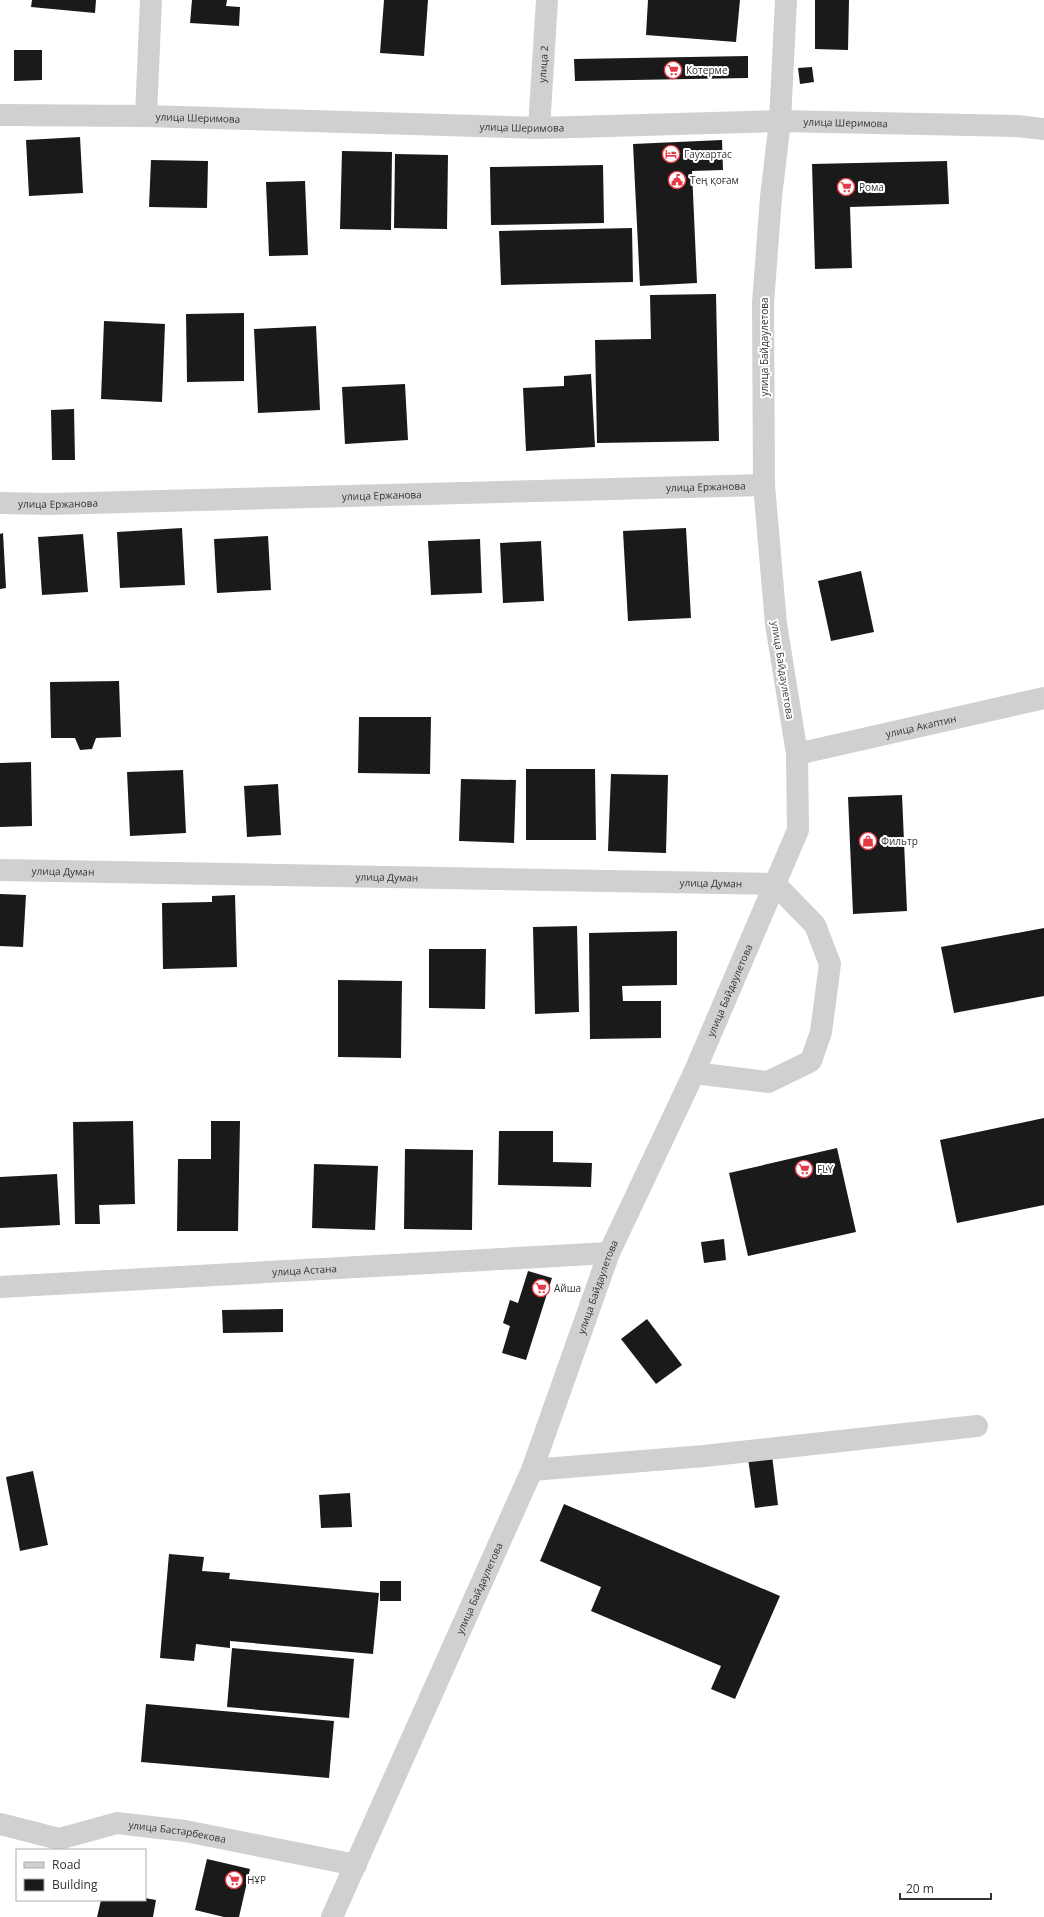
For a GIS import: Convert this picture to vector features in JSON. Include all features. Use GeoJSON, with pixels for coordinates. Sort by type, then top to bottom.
{"type":"FeatureCollection","features":[{"type":"Feature","properties":{"kind":"street"},"geometry":{"type":"LineString","coordinates":[[146,116],[151,0]]}},
{"type":"Feature","properties":{"kind":"street","name":"улица 2"},"geometry":{"type":"LineString","coordinates":[[539,128],[547,0]]}},
{"type":"Feature","properties":{"kind":"street","name":"улица Байдаулетова"},"geometry":{"type":"LineString","coordinates":[[332,1917],[532,1470],[610,1253],[694,1073],[798,830],[797,754],[776,624],[764,485],[763,303],[771,197],[780,121],[786,0]]}},
{"type":"Feature","properties":{"kind":"street","name":"улица Шеримова"},"geometry":{"type":"LineString","coordinates":[[0,115],[146,116],[539,128],[780,121],[1017,126],[1044,128]]}},
{"type":"Feature","properties":{"kind":"street","name":"улица Ержанова"},"geometry":{"type":"LineString","coordinates":[[0,503],[50,504],[764,485]]}},
{"type":"Feature","properties":{"kind":"street","name":"улица Акаптин"},"geometry":{"type":"LineString","coordinates":[[797,754],[1044,698]]}},
{"type":"Feature","properties":{"kind":"street","name":"улица Думан"},"geometry":{"type":"LineString","coordinates":[[0,870],[775,884]]}},
{"type":"Feature","properties":{"kind":"street"},"geometry":{"type":"LineString","coordinates":[[694,1073],[768,1082],[811,1061],[822,1032],[830,964],[815,925],[775,884]]}},
{"type":"Feature","properties":{"kind":"street","name":"улица Астана"},"geometry":{"type":"LineString","coordinates":[[0,1287],[610,1253]]}},
{"type":"Feature","properties":{"kind":"street"},"geometry":{"type":"LineString","coordinates":[[532,1470],[704,1456],[977,1426]]}},
{"type":"Feature","properties":{"kind":"street","name":"улица Бастарбекова"},"geometry":{"type":"LineString","coordinates":[[0,1824],[59,1839],[118,1823],[185,1832],[356,1865]]}},
{"type":"Feature","properties":{"kind":"building"},"geometry":{"type":"Polygon","coordinates":[[[32,0],[96,0],[95,13],[31,7],[32,0]]]}},
{"type":"Feature","properties":{"kind":"building"},"geometry":{"type":"Polygon","coordinates":[[[192,0],[227,0],[226,6],[240,7],[239,26],[190,23],[192,0]]]}},
{"type":"Feature","properties":{"kind":"building"},"geometry":{"type":"Polygon","coordinates":[[[384,0],[428,0],[424,56],[380,53],[384,0]]]}},
{"type":"Feature","properties":{"kind":"building"},"geometry":{"type":"Polygon","coordinates":[[[648,0],[740,0],[736,42],[646,35],[648,0]]]}},
{"type":"Feature","properties":{"kind":"building"},"geometry":{"type":"Polygon","coordinates":[[[815,0],[849,0],[848,50],[815,49],[815,0]]]}},
{"type":"Feature","properties":{"kind":"building"},"geometry":{"type":"Polygon","coordinates":[[[14,50],[42,50],[42,80],[14,81],[14,50]]]}},
{"type":"Feature","properties":{"kind":"building"},"geometry":{"type":"Polygon","coordinates":[[[748,56],[748,78],[575,81],[574,59],[748,56]]]}},
{"type":"Feature","properties":{"kind":"building"},"geometry":{"type":"Polygon","coordinates":[[[812,67],[814,82],[800,84],[798,68],[812,67]]]}},
{"type":"Feature","properties":{"kind":"building"},"geometry":{"type":"Polygon","coordinates":[[[80,137],[83,193],[29,196],[26,140],[80,137]]]}},
{"type":"Feature","properties":{"kind":"building"},"geometry":{"type":"Polygon","coordinates":[[[722,140],[723,170],[692,171],[697,283],[640,286],[633,144],[722,140]]]}},
{"type":"Feature","properties":{"kind":"building"},"geometry":{"type":"Polygon","coordinates":[[[342,151],[392,152],[391,230],[340,229],[342,151]]]}},
{"type":"Feature","properties":{"kind":"building"},"geometry":{"type":"Polygon","coordinates":[[[395,154],[448,155],[447,229],[394,228],[395,154]]]}},
{"type":"Feature","properties":{"kind":"building"},"geometry":{"type":"Polygon","coordinates":[[[151,160],[208,161],[207,208],[149,207],[151,160]]]}},
{"type":"Feature","properties":{"kind":"building"},"geometry":{"type":"Polygon","coordinates":[[[947,161],[949,204],[850,207],[852,268],[815,269],[812,164],[947,161]]]}},
{"type":"Feature","properties":{"kind":"building"},"geometry":{"type":"Polygon","coordinates":[[[603,165],[604,223],[491,225],[490,167],[603,165]]]}},
{"type":"Feature","properties":{"kind":"building"},"geometry":{"type":"Polygon","coordinates":[[[305,181],[308,255],[269,256],[266,182],[305,181]]]}},
{"type":"Feature","properties":{"kind":"building"},"geometry":{"type":"Polygon","coordinates":[[[632,228],[633,282],[501,285],[499,231],[632,228]]]}},
{"type":"Feature","properties":{"kind":"building"},"geometry":{"type":"Polygon","coordinates":[[[716,294],[719,441],[597,443],[595,340],[651,339],[650,295],[716,294]]]}},
{"type":"Feature","properties":{"kind":"building"},"geometry":{"type":"Polygon","coordinates":[[[244,313],[244,381],[187,382],[186,314],[244,313]]]}},
{"type":"Feature","properties":{"kind":"building"},"geometry":{"type":"Polygon","coordinates":[[[104,321],[165,324],[162,402],[101,399],[104,321]]]}},
{"type":"Feature","properties":{"kind":"building"},"geometry":{"type":"Polygon","coordinates":[[[316,326],[320,410],[258,413],[254,329],[316,326]]]}},
{"type":"Feature","properties":{"kind":"building"},"geometry":{"type":"Polygon","coordinates":[[[591,374],[595,447],[526,451],[523,388],[564,386],[564,376],[591,374]]]}},
{"type":"Feature","properties":{"kind":"building"},"geometry":{"type":"Polygon","coordinates":[[[405,384],[408,440],[345,444],[342,387],[405,384]]]}},
{"type":"Feature","properties":{"kind":"building"},"geometry":{"type":"Polygon","coordinates":[[[74,409],[75,460],[52,460],[51,410],[74,409]]]}},
{"type":"Feature","properties":{"kind":"building"},"geometry":{"type":"Polygon","coordinates":[[[182,528],[185,585],[120,588],[117,532],[182,528]]]}},
{"type":"Feature","properties":{"kind":"building"},"geometry":{"type":"Polygon","coordinates":[[[686,528],[691,618],[628,621],[623,531],[686,528]]]}},
{"type":"Feature","properties":{"kind":"building"},"geometry":{"type":"Polygon","coordinates":[[[3,533],[6,588],[0,589],[0,534],[3,533]]]}},
{"type":"Feature","properties":{"kind":"building"},"geometry":{"type":"Polygon","coordinates":[[[83,534],[88,592],[42,595],[38,537],[83,534]]]}},
{"type":"Feature","properties":{"kind":"building"},"geometry":{"type":"Polygon","coordinates":[[[268,536],[271,590],[217,593],[214,539],[268,536]]]}},
{"type":"Feature","properties":{"kind":"building"},"geometry":{"type":"Polygon","coordinates":[[[480,539],[482,593],[431,595],[428,541],[480,539]]]}},
{"type":"Feature","properties":{"kind":"building"},"geometry":{"type":"Polygon","coordinates":[[[541,541],[544,601],[503,603],[500,543],[541,541]]]}},
{"type":"Feature","properties":{"kind":"building"},"geometry":{"type":"Polygon","coordinates":[[[861,571],[874,632],[831,641],[818,581],[861,571]]]}},
{"type":"Feature","properties":{"kind":"building"},"geometry":{"type":"Polygon","coordinates":[[[119,681],[121,737],[96,738],[92,749],[80,750],[75,738],[51,738],[50,682],[119,681]]]}},
{"type":"Feature","properties":{"kind":"building"},"geometry":{"type":"Polygon","coordinates":[[[359,717],[431,717],[430,774],[358,773],[359,717]]]}},
{"type":"Feature","properties":{"kind":"building"},"geometry":{"type":"Polygon","coordinates":[[[31,762],[32,826],[0,827],[0,763],[31,762]]]}},
{"type":"Feature","properties":{"kind":"building"},"geometry":{"type":"Polygon","coordinates":[[[526,769],[595,769],[596,840],[526,840],[526,769]]]}},
{"type":"Feature","properties":{"kind":"building"},"geometry":{"type":"Polygon","coordinates":[[[183,770],[186,833],[130,836],[127,772],[183,770]]]}},
{"type":"Feature","properties":{"kind":"building"},"geometry":{"type":"Polygon","coordinates":[[[611,774],[668,775],[666,853],[608,851],[611,774]]]}},
{"type":"Feature","properties":{"kind":"building"},"geometry":{"type":"Polygon","coordinates":[[[461,779],[516,780],[514,843],[459,841],[461,779]]]}},
{"type":"Feature","properties":{"kind":"building"},"geometry":{"type":"Polygon","coordinates":[[[278,784],[281,835],[247,837],[244,786],[278,784]]]}},
{"type":"Feature","properties":{"kind":"building"},"geometry":{"type":"Polygon","coordinates":[[[902,795],[907,911],[853,914],[848,797],[902,795]]]}},
{"type":"Feature","properties":{"kind":"building"},"geometry":{"type":"Polygon","coordinates":[[[0,894],[26,895],[23,947],[0,946],[0,894]]]}},
{"type":"Feature","properties":{"kind":"building"},"geometry":{"type":"Polygon","coordinates":[[[235,895],[237,967],[163,969],[162,903],[212,902],[212,896],[235,895]]]}},
{"type":"Feature","properties":{"kind":"building"},"geometry":{"type":"Polygon","coordinates":[[[577,926],[579,1012],[535,1014],[533,927],[577,926]]]}},
{"type":"Feature","properties":{"kind":"building"},"geometry":{"type":"Polygon","coordinates":[[[1044,928],[1044,996],[954,1013],[941,947],[1044,928]]]}},
{"type":"Feature","properties":{"kind":"building"},"geometry":{"type":"Polygon","coordinates":[[[677,931],[677,985],[622,986],[623,1001],[661,1001],[661,1038],[590,1039],[589,933],[677,931]]]}},
{"type":"Feature","properties":{"kind":"building"},"geometry":{"type":"Polygon","coordinates":[[[429,949],[486,949],[485,1009],[429,1008],[429,949]]]}},
{"type":"Feature","properties":{"kind":"building"},"geometry":{"type":"Polygon","coordinates":[[[338,980],[402,981],[401,1058],[338,1057],[338,980]]]}},
{"type":"Feature","properties":{"kind":"building"},"geometry":{"type":"Polygon","coordinates":[[[1044,1118],[1044,1205],[957,1223],[940,1140],[1044,1118]]]}},
{"type":"Feature","properties":{"kind":"building"},"geometry":{"type":"Polygon","coordinates":[[[133,1121],[135,1204],[99,1205],[100,1224],[75,1224],[73,1122],[133,1121]]]}},
{"type":"Feature","properties":{"kind":"building"},"geometry":{"type":"Polygon","coordinates":[[[211,1121],[240,1121],[238,1231],[177,1231],[178,1159],[211,1159],[211,1121]]]}},
{"type":"Feature","properties":{"kind":"building"},"geometry":{"type":"Polygon","coordinates":[[[499,1131],[553,1131],[553,1162],[592,1163],[591,1187],[498,1185],[499,1131]]]}},
{"type":"Feature","properties":{"kind":"building"},"geometry":{"type":"Polygon","coordinates":[[[837,1148],[856,1232],[748,1256],[729,1173],[837,1148]]]}},
{"type":"Feature","properties":{"kind":"building"},"geometry":{"type":"Polygon","coordinates":[[[405,1149],[473,1150],[472,1230],[404,1229],[405,1149]]]}},
{"type":"Feature","properties":{"kind":"building"},"geometry":{"type":"Polygon","coordinates":[[[314,1164],[378,1166],[375,1230],[312,1228],[314,1164]]]}},
{"type":"Feature","properties":{"kind":"building"},"geometry":{"type":"Polygon","coordinates":[[[57,1174],[60,1225],[0,1228],[0,1177],[57,1174]]]}},
{"type":"Feature","properties":{"kind":"building"},"geometry":{"type":"Polygon","coordinates":[[[724,1239],[726,1260],[704,1263],[701,1242],[724,1239]]]}},
{"type":"Feature","properties":{"kind":"building"},"geometry":{"type":"Polygon","coordinates":[[[528,1271],[552,1278],[526,1360],[502,1353],[510,1326],[503,1323],[510,1300],[518,1303],[528,1271]]]}},
{"type":"Feature","properties":{"kind":"building"},"geometry":{"type":"Polygon","coordinates":[[[283,1309],[283,1332],[223,1333],[222,1310],[283,1309]]]}},
{"type":"Feature","properties":{"kind":"building"},"geometry":{"type":"Polygon","coordinates":[[[647,1319],[682,1365],[656,1384],[621,1339],[647,1319]]]}},
{"type":"Feature","properties":{"kind":"building"},"geometry":{"type":"Polygon","coordinates":[[[772,1455],[778,1505],[755,1508],[748,1458],[772,1455]]]}},
{"type":"Feature","properties":{"kind":"building"},"geometry":{"type":"Polygon","coordinates":[[[33,1471],[48,1545],[20,1551],[6,1477],[33,1471]]]}},
{"type":"Feature","properties":{"kind":"building"},"geometry":{"type":"Polygon","coordinates":[[[350,1493],[352,1527],[321,1528],[319,1495],[350,1493]]]}},
{"type":"Feature","properties":{"kind":"building"},"geometry":{"type":"Polygon","coordinates":[[[564,1504],[780,1596],[735,1699],[711,1689],[721,1666],[591,1611],[601,1587],[540,1561],[564,1504]]]}},
{"type":"Feature","properties":{"kind":"building"},"geometry":{"type":"Polygon","coordinates":[[[169,1554],[204,1557],[202,1571],[230,1573],[229,1579],[379,1593],[373,1654],[230,1641],[230,1648],[196,1644],[194,1661],[160,1658],[169,1554]]]}},
{"type":"Feature","properties":{"kind":"building"},"geometry":{"type":"Polygon","coordinates":[[[380,1581],[401,1581],[401,1601],[380,1601],[380,1581]]]}},
{"type":"Feature","properties":{"kind":"building"},"geometry":{"type":"Polygon","coordinates":[[[232,1648],[354,1659],[349,1718],[227,1707],[232,1648]]]}},
{"type":"Feature","properties":{"kind":"building"},"geometry":{"type":"Polygon","coordinates":[[[146,1704],[334,1721],[329,1778],[141,1762],[146,1704]]]}},
{"type":"Feature","properties":{"kind":"building"},"geometry":{"type":"Polygon","coordinates":[[[207,1859],[250,1869],[239,1917],[224,1917],[195,1910],[207,1859]]]}},
{"type":"Feature","properties":{"kind":"building"},"geometry":{"type":"Polygon","coordinates":[[[146,1898],[156,1900],[153,1917],[97,1917],[101,1901],[146,1901],[146,1898]]]}},
{"type":"Feature","properties":{"kind":"place","name":"Котерме"},"geometry":{"type":"Point","coordinates":[673,70]}},
{"type":"Feature","properties":{"kind":"place","name":"Гаухартас"},"geometry":{"type":"Point","coordinates":[671,154]}},
{"type":"Feature","properties":{"kind":"place","name":"Тең қоғам"},"geometry":{"type":"Point","coordinates":[677,180]}},
{"type":"Feature","properties":{"kind":"place","name":"Рома"},"geometry":{"type":"Point","coordinates":[846,187]}},
{"type":"Feature","properties":{"kind":"place","name":"Фильтр"},"geometry":{"type":"Point","coordinates":[868,841]}},
{"type":"Feature","properties":{"kind":"place","name":"FLY"},"geometry":{"type":"Point","coordinates":[804,1169]}},
{"type":"Feature","properties":{"kind":"place","name":"Айша"},"geometry":{"type":"Point","coordinates":[541,1288]}},
{"type":"Feature","properties":{"kind":"place","name":"НҰР"},"geometry":{"type":"Point","coordinates":[234,1880]}}]}
